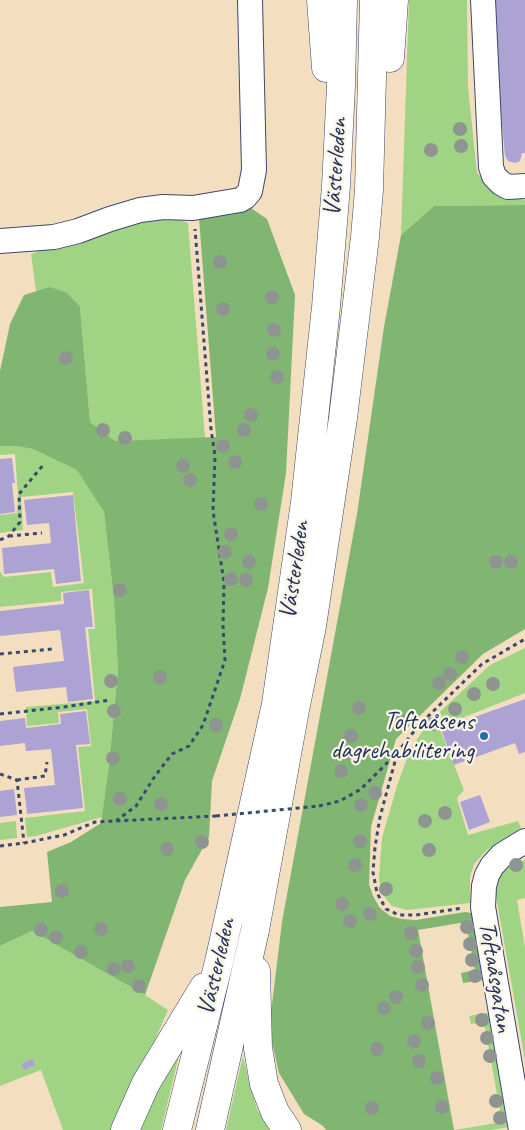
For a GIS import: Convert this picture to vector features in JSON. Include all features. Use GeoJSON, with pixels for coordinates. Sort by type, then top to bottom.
{"type":"FeatureCollection","features":[{"type":"Feature","properties":{"kind":"highway"},"geometry":{"type":"LineString","coordinates":[[321,0],[336,186]]}},
{"type":"Feature","properties":{"kind":"highway","name":"Västerleden"},"geometry":{"type":"LineString","coordinates":[[177,1130],[219,962],[276,704],[305,502],[324,327],[336,186],[343,0]]}},
{"type":"Feature","properties":{"kind":"highway","name":"Västerleden"},"geometry":{"type":"LineString","coordinates":[[210,1130],[255,930],[312,626],[343,418],[370,190],[374,0]]}},
{"type":"Feature","properties":{"kind":"highway"},"geometry":{"type":"LineString","coordinates":[[365,237],[374,191],[390,56],[394,0]]}},
{"type":"Feature","properties":{"kind":"highway"},"geometry":{"type":"LineString","coordinates":[[255,930],[258,1048],[264,1084],[275,1112],[287,1130]]}},
{"type":"Feature","properties":{"kind":"highway"},"geometry":{"type":"LineString","coordinates":[[125,1130],[146,1084],[219,962]]}},
{"type":"Feature","properties":{"kind":"street"},"geometry":{"type":"LineString","coordinates":[[0,241],[54,237],[140,210],[163,207],[193,208],[240,200],[245,197],[250,191],[254,170],[250,0]]}},
{"type":"Feature","properties":{"kind":"street"},"geometry":{"type":"LineString","coordinates":[[483,0],[491,167],[494,176],[501,184],[508,187],[525,186]]}},
{"type":"Feature","properties":{"kind":"street","name":"Toftaåsgatan"},"geometry":{"type":"LineString","coordinates":[[520,1130],[483,906],[484,886],[492,866],[502,855],[525,841]]}},
{"type":"Feature","properties":{"kind":"path"},"geometry":{"type":"LineString","coordinates":[[116,821],[136,806],[172,754],[189,746],[203,725],[225,660],[223,626],[224,582],[212,511],[215,456],[210,429],[193,208]]}},
{"type":"Feature","properties":{"kind":"path"},"geometry":{"type":"LineString","coordinates":[[9,536],[20,522],[19,494],[44,464]]}},
{"type":"Feature","properties":{"kind":"path"},"geometry":{"type":"LineString","coordinates":[[0,540],[9,536],[42,533]]}},
{"type":"Feature","properties":{"kind":"path"},"geometry":{"type":"LineString","coordinates":[[0,846],[64,835],[94,822],[216,816],[319,806],[340,801],[361,789],[397,753],[419,725],[482,664],[525,639]]}},
{"type":"Feature","properties":{"kind":"path"},"geometry":{"type":"LineString","coordinates":[[0,654],[53,649]]}},
{"type":"Feature","properties":{"kind":"path"},"geometry":{"type":"LineString","coordinates":[[0,714],[110,700]]}},
{"type":"Feature","properties":{"kind":"path"},"geometry":{"type":"LineString","coordinates":[[397,753],[380,817],[375,847],[373,872],[376,893],[386,909],[399,915],[416,915],[483,906]]}},
{"type":"Feature","properties":{"kind":"path"},"geometry":{"type":"LineString","coordinates":[[0,774],[17,780],[45,776],[47,762]]}},
{"type":"Feature","properties":{"kind":"path"},"geometry":{"type":"LineString","coordinates":[[17,780],[24,843]]}},
{"type":"Feature","properties":{"kind":"green space"},"geometry":{"type":"Polygon","coordinates":[[[409,0],[467,0],[468,87],[477,173],[501,194],[525,200],[525,205],[434,206],[401,235],[409,0]]]}},
{"type":"Feature","properties":{"kind":"green space"},"geometry":{"type":"Polygon","coordinates":[[[245,204],[267,219],[295,295],[286,473],[268,588],[240,699],[212,781],[209,837],[185,880],[145,995],[32,931],[0,946],[0,907],[52,902],[47,852],[71,842],[101,823],[109,765],[118,670],[114,601],[104,512],[77,470],[33,449],[0,446],[0,371],[10,324],[24,295],[50,287],[67,293],[80,307],[90,422],[115,441],[216,437],[199,218],[245,204]]]}},
{"type":"Feature","properties":{"kind":"green space"},"geometry":{"type":"Polygon","coordinates":[[[525,205],[525,629],[483,654],[396,739],[371,827],[369,884],[380,908],[390,916],[402,919],[416,920],[465,912],[471,913],[475,917],[485,976],[483,980],[463,983],[461,973],[475,970],[466,922],[418,930],[454,1130],[326,1130],[304,1114],[279,1073],[269,1029],[282,922],[357,514],[384,327],[401,235],[434,206],[525,205]]]}},
{"type":"Feature","properties":{"kind":"green space"},"geometry":{"type":"Polygon","coordinates":[[[172,215],[188,223],[205,438],[115,441],[90,422],[80,307],[39,313],[31,254],[80,235],[172,215]]]}},
{"type":"Feature","properties":{"kind":"green space"},"geometry":{"type":"Polygon","coordinates":[[[0,446],[33,449],[78,470],[104,512],[114,601],[118,670],[102,817],[27,837],[25,818],[85,811],[78,747],[91,746],[87,709],[58,712],[59,723],[27,726],[26,707],[95,701],[88,629],[95,629],[92,589],[61,592],[61,601],[0,607],[0,571],[4,577],[51,572],[53,587],[84,583],[73,492],[21,497],[23,530],[0,533],[0,515],[17,513],[18,496],[15,454],[0,455],[0,446]]]}},
{"type":"Feature","properties":{"kind":"green space"},"geometry":{"type":"Polygon","coordinates":[[[525,648],[525,693],[439,727],[464,790],[457,798],[468,835],[518,821],[521,828],[487,850],[474,864],[470,877],[470,903],[407,910],[392,906],[381,893],[379,877],[382,838],[410,750],[428,723],[490,665],[525,648]]]}},
{"type":"Feature","properties":{"kind":"green space"},"geometry":{"type":"Polygon","coordinates":[[[16,821],[17,838],[0,840],[0,823],[16,821]]]}},
{"type":"Feature","properties":{"kind":"green space"},"geometry":{"type":"Polygon","coordinates":[[[525,860],[525,898],[517,900],[525,947],[525,1060],[494,885],[505,869],[525,860]]]}},
{"type":"Feature","properties":{"kind":"green space"},"geometry":{"type":"Polygon","coordinates":[[[32,931],[168,1010],[116,1130],[63,1130],[41,1070],[0,1086],[0,946],[32,931]]]}},
{"type":"Feature","properties":{"kind":"green space"},"geometry":{"type":"Polygon","coordinates":[[[490,1014],[510,1127],[491,1130],[455,1130],[502,1122],[484,1022],[471,1024],[469,1016],[490,1014]]]}},
{"type":"Feature","properties":{"kind":"green space"},"geometry":{"type":"Polygon","coordinates":[[[182,1043],[161,1130],[135,1130],[182,1043]]]}},
{"type":"Feature","properties":{"kind":"green space"},"geometry":{"type":"Polygon","coordinates":[[[243,1056],[257,1109],[270,1130],[226,1130],[243,1056]]]}},
{"type":"Feature","properties":{"kind":"building"},"geometry":{"type":"Polygon","coordinates":[[[493,0],[525,0],[525,153],[522,153],[520,161],[515,163],[508,161],[505,155],[497,74],[493,0]]]}},
{"type":"Feature","properties":{"kind":"building"},"geometry":{"type":"Polygon","coordinates":[[[12,458],[15,483],[12,483],[15,512],[0,514],[0,459],[12,458]]]}},
{"type":"Feature","properties":{"kind":"building"},"geometry":{"type":"Polygon","coordinates":[[[73,495],[81,581],[56,584],[54,569],[4,574],[2,548],[51,543],[49,523],[27,525],[24,500],[73,495]]]}},
{"type":"Feature","properties":{"kind":"building"},"geometry":{"type":"Polygon","coordinates":[[[89,590],[93,627],[85,627],[93,699],[68,702],[66,687],[16,692],[13,667],[64,661],[60,630],[0,636],[0,611],[64,604],[63,593],[89,590]]]}},
{"type":"Feature","properties":{"kind":"building","name":"Toftaåsens dagrehabilitering"},"geometry":{"type":"Polygon","coordinates":[[[525,699],[525,752],[519,754],[515,743],[454,765],[441,729],[525,699]]]}},
{"type":"Feature","properties":{"kind":"building"},"geometry":{"type":"Polygon","coordinates":[[[86,711],[90,744],[76,745],[83,808],[27,814],[24,788],[55,785],[51,749],[26,751],[25,743],[0,746],[0,721],[25,718],[26,728],[61,724],[60,714],[86,711]]]}},
{"type":"Feature","properties":{"kind":"building"},"geometry":{"type":"Polygon","coordinates":[[[14,789],[17,815],[0,817],[0,791],[14,789]]]}},
{"type":"Feature","properties":{"kind":"building"},"geometry":{"type":"Polygon","coordinates":[[[480,795],[490,822],[469,830],[460,802],[480,795]]]}},
{"type":"Feature","properties":{"kind":"building"},"geometry":{"type":"Polygon","coordinates":[[[33,1059],[35,1065],[24,1070],[21,1064],[33,1059]]]}},
{"type":"Feature","properties":{"kind":"place","name":"Toftaåsens dagrehabilitering"},"geometry":{"type":"Point","coordinates":[484,736]}}]}
